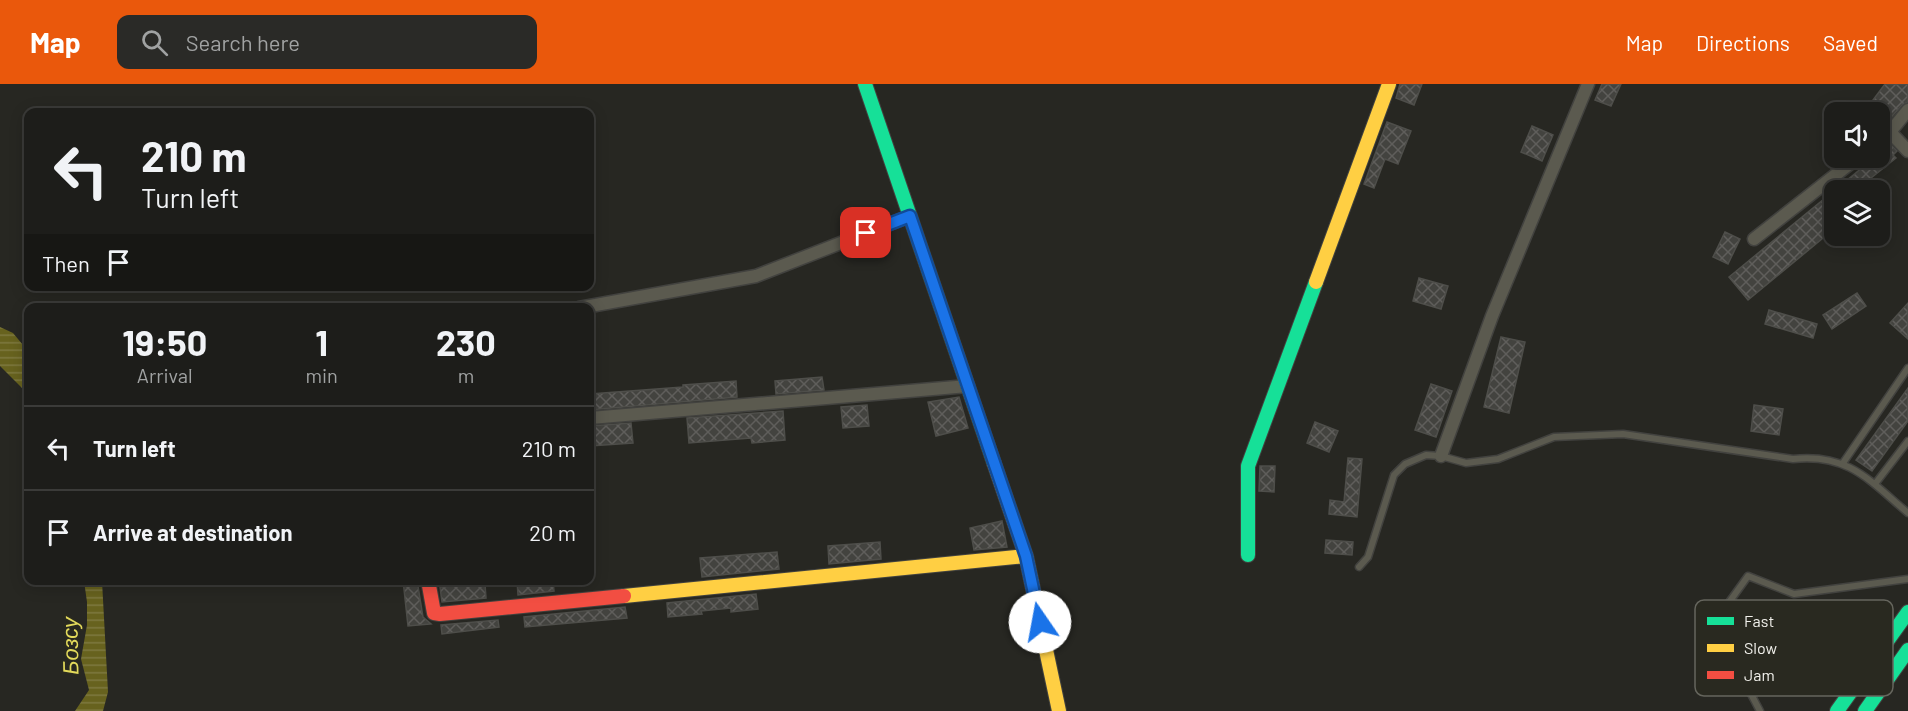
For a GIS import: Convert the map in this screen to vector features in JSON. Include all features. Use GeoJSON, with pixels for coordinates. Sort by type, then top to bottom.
{"type":"FeatureCollection","features":[{"type":"Feature","properties":{"kind":"main road"},"geometry":{"type":"LineString","coordinates":[[865,84],[1026,556],[1059,711]]}},
{"type":"Feature","properties":{"kind":"main road"},"geometry":{"type":"LineString","coordinates":[[1248,555],[1248,466],[1389,84]]}},
{"type":"Feature","properties":{"kind":"main road"},"geometry":{"type":"LineString","coordinates":[[429,585],[434,613],[440,614],[1026,556]]}},
{"type":"Feature","properties":{"kind":"main road"},"geometry":{"type":"LineString","coordinates":[[1893,633],[1908,612]]}},
{"type":"Feature","properties":{"kind":"main road"},"geometry":{"type":"LineString","coordinates":[[1893,671],[1908,650]]}},
{"type":"Feature","properties":{"kind":"main road"},"geometry":{"type":"LineString","coordinates":[[1837,711],[1848,696]]}},
{"type":"Feature","properties":{"kind":"main road"},"geometry":{"type":"LineString","coordinates":[[1864,711],[1875,696]]}},
{"type":"Feature","properties":{"kind":"street"},"geometry":{"type":"LineString","coordinates":[[1441,456],[1492,316],[1588,84]]}},
{"type":"Feature","properties":{"kind":"street"},"geometry":{"type":"LineString","coordinates":[[1908,110],[1890,132],[1908,151]]}},
{"type":"Feature","properties":{"kind":"street"},"geometry":{"type":"LineString","coordinates":[[1754,239],[1844,168]]}},
{"type":"Feature","properties":{"kind":"street"},"geometry":{"type":"LineString","coordinates":[[594,305],[756,276],[910,216]]}},
{"type":"Feature","properties":{"kind":"street"},"geometry":{"type":"LineString","coordinates":[[594,418],[968,386]]}},
{"type":"Feature","properties":{"kind":"lane"},"geometry":{"type":"LineString","coordinates":[[1843,463],[1908,368]]}},
{"type":"Feature","properties":{"kind":"lane"},"geometry":{"type":"LineString","coordinates":[[1359,567],[1368,557],[1394,475],[1406,464],[1426,456],[1441,456],[1466,463],[1498,459],[1554,437],[1623,434],[1793,459],[1813,457],[1843,463],[1861,473],[1908,513]]}},
{"type":"Feature","properties":{"kind":"lane"},"geometry":{"type":"LineString","coordinates":[[1875,484],[1908,441]]}},
{"type":"Feature","properties":{"kind":"lane"},"geometry":{"type":"LineString","coordinates":[[1731,600],[1748,576],[1794,594],[1908,579]]}},
{"type":"Feature","properties":{"kind":"lane"},"geometry":{"type":"LineString","coordinates":[[1752,696],[1760,711]]}},
{"type":"Feature","properties":{"kind":"shaded area"},"geometry":{"type":"Polygon","coordinates":[[[0,327],[13,333],[24,346],[24,391],[0,366],[0,327]]]}},
{"type":"Feature","properties":{"kind":"shaded area","name":"Бозсу"},"geometry":{"type":"Polygon","coordinates":[[[85,585],[102,585],[108,692],[103,711],[75,711],[89,690],[81,659],[87,625],[85,585]]]}},
{"type":"Feature","properties":{"kind":"building"},"geometry":{"type":"Polygon","coordinates":[[[1400,84],[1422,84],[1414,105],[1396,98],[1400,84]]]}},
{"type":"Feature","properties":{"kind":"building"},"geometry":{"type":"Polygon","coordinates":[[[1602,84],[1621,84],[1611,106],[1595,100],[1602,84]]]}},
{"type":"Feature","properties":{"kind":"building"},"geometry":{"type":"Polygon","coordinates":[[[1885,84],[1908,84],[1908,102],[1902,105],[1890,119],[1890,102],[1872,102],[1885,84]]]}},
{"type":"Feature","properties":{"kind":"building"},"geometry":{"type":"Polygon","coordinates":[[[1387,122],[1411,131],[1398,164],[1385,159],[1374,188],[1364,184],[1387,122]]]}},
{"type":"Feature","properties":{"kind":"building"},"geometry":{"type":"Polygon","coordinates":[[[1532,126],[1553,135],[1542,161],[1521,152],[1532,126]]]}},
{"type":"Feature","properties":{"kind":"building"},"geometry":{"type":"Polygon","coordinates":[[[1890,144],[1897,151],[1893,155],[1896,158],[1890,163],[1890,144]]]}},
{"type":"Feature","properties":{"kind":"building"},"geometry":{"type":"Polygon","coordinates":[[[1862,168],[1884,168],[1868,180],[1847,180],[1862,168]]]}},
{"type":"Feature","properties":{"kind":"building"},"geometry":{"type":"Polygon","coordinates":[[[1824,199],[1824,237],[1748,300],[1729,277],[1824,199]]]}},
{"type":"Feature","properties":{"kind":"building"},"geometry":{"type":"Polygon","coordinates":[[[1725,232],[1740,239],[1728,264],[1713,257],[1725,232]]]}},
{"type":"Feature","properties":{"kind":"building"},"geometry":{"type":"Polygon","coordinates":[[[1419,278],[1448,286],[1441,309],[1413,301],[1419,278]]]}},
{"type":"Feature","properties":{"kind":"building"},"geometry":{"type":"Polygon","coordinates":[[[1857,293],[1866,306],[1832,329],[1823,315],[1857,293]]]}},
{"type":"Feature","properties":{"kind":"building"},"geometry":{"type":"Polygon","coordinates":[[[1908,303],[1908,339],[1890,323],[1908,303]]]}},
{"type":"Feature","properties":{"kind":"building"},"geometry":{"type":"Polygon","coordinates":[[[1769,310],[1817,324],[1813,338],[1765,324],[1769,310]]]}},
{"type":"Feature","properties":{"kind":"building"},"geometry":{"type":"Polygon","coordinates":[[[1501,337],[1525,342],[1509,413],[1484,407],[1501,337]]]}},
{"type":"Feature","properties":{"kind":"building"},"geometry":{"type":"Polygon","coordinates":[[[822,377],[824,390],[776,394],[775,381],[822,377]]]}},
{"type":"Feature","properties":{"kind":"building"},"geometry":{"type":"Polygon","coordinates":[[[736,381],[737,397],[594,410],[594,394],[683,387],[683,385],[736,381]]]}},
{"type":"Feature","properties":{"kind":"building"},"geometry":{"type":"Polygon","coordinates":[[[1431,384],[1452,391],[1436,437],[1415,430],[1431,384]]]}},
{"type":"Feature","properties":{"kind":"building"},"geometry":{"type":"Polygon","coordinates":[[[1908,388],[1908,421],[1872,471],[1856,460],[1908,388]]]}},
{"type":"Feature","properties":{"kind":"building"},"geometry":{"type":"Polygon","coordinates":[[[959,397],[968,428],[936,436],[928,402],[959,397]]]}},
{"type":"Feature","properties":{"kind":"building"},"geometry":{"type":"Polygon","coordinates":[[[867,405],[869,426],[843,428],[841,407],[867,405]]]}},
{"type":"Feature","properties":{"kind":"building"},"geometry":{"type":"Polygon","coordinates":[[[1754,405],[1783,409],[1779,435],[1751,431],[1754,405]]]}},
{"type":"Feature","properties":{"kind":"building"},"geometry":{"type":"Polygon","coordinates":[[[783,411],[785,440],[752,443],[751,438],[689,443],[687,418],[783,411]]]}},
{"type":"Feature","properties":{"kind":"building"},"geometry":{"type":"Polygon","coordinates":[[[1315,422],[1338,431],[1329,452],[1307,443],[1315,422]]]}},
{"type":"Feature","properties":{"kind":"building"},"geometry":{"type":"Polygon","coordinates":[[[631,423],[633,443],[594,446],[594,426],[631,423]]]}},
{"type":"Feature","properties":{"kind":"building"},"geometry":{"type":"Polygon","coordinates":[[[1348,458],[1362,459],[1357,517],[1329,514],[1330,500],[1344,502],[1348,458]]]}},
{"type":"Feature","properties":{"kind":"building"},"geometry":{"type":"Polygon","coordinates":[[[1260,466],[1275,466],[1274,492],[1259,491],[1260,466]]]}},
{"type":"Feature","properties":{"kind":"building"},"geometry":{"type":"Polygon","coordinates":[[[1002,521],[1007,547],[974,550],[970,528],[1002,521]]]}},
{"type":"Feature","properties":{"kind":"building"},"geometry":{"type":"Polygon","coordinates":[[[1326,540],[1353,542],[1352,555],[1325,553],[1326,540]]]}},
{"type":"Feature","properties":{"kind":"building"},"geometry":{"type":"Polygon","coordinates":[[[880,542],[881,559],[829,564],[828,546],[880,542]]]}},
{"type":"Feature","properties":{"kind":"building"},"geometry":{"type":"Polygon","coordinates":[[[777,552],[779,569],[702,577],[700,558],[777,552]]]}},
{"type":"Feature","properties":{"kind":"building"},"geometry":{"type":"Polygon","coordinates":[[[404,585],[418,585],[423,617],[431,624],[408,626],[404,585]]]}},
{"type":"Feature","properties":{"kind":"building"},"geometry":{"type":"Polygon","coordinates":[[[485,585],[486,598],[442,602],[440,587],[485,585]]]}},
{"type":"Feature","properties":{"kind":"building"},"geometry":{"type":"Polygon","coordinates":[[[517,585],[553,585],[554,591],[518,595],[517,585]]]}},
{"type":"Feature","properties":{"kind":"building"},"geometry":{"type":"Polygon","coordinates":[[[756,594],[758,609],[731,612],[731,608],[701,611],[702,614],[668,617],[667,603],[756,594]]]}},
{"type":"Feature","properties":{"kind":"building"},"geometry":{"type":"Polygon","coordinates":[[[625,607],[627,618],[525,627],[524,617],[625,607]]]}},
{"type":"Feature","properties":{"kind":"building"},"geometry":{"type":"Polygon","coordinates":[[[498,620],[499,627],[442,634],[441,625],[498,620]]]}},
{"type":"Feature","properties":{"kind":"traffic: fast"},"geometry":{"type":"LineString","coordinates":[[865,84],[994,463]]}},
{"type":"Feature","properties":{"kind":"traffic: fast"},"geometry":{"type":"LineString","coordinates":[[1248,555],[1248,466],[1316,282]]}},
{"type":"Feature","properties":{"kind":"traffic: fast"},"geometry":{"type":"LineString","coordinates":[[1893,633],[1908,612]]}},
{"type":"Feature","properties":{"kind":"traffic: fast"},"geometry":{"type":"LineString","coordinates":[[1893,671],[1908,650]]}},
{"type":"Feature","properties":{"kind":"traffic: fast"},"geometry":{"type":"LineString","coordinates":[[1837,711],[1848,696]]}},
{"type":"Feature","properties":{"kind":"traffic: fast"},"geometry":{"type":"LineString","coordinates":[[1865,711],[1876,696]]}},
{"type":"Feature","properties":{"kind":"traffic: slow"},"geometry":{"type":"LineString","coordinates":[[1316,282],[1389,84]]}},
{"type":"Feature","properties":{"kind":"traffic: slow"},"geometry":{"type":"LineString","coordinates":[[994,463],[1026,556],[1059,711]]}},
{"type":"Feature","properties":{"kind":"traffic: slow"},"geometry":{"type":"LineString","coordinates":[[624,596],[1026,556]]}},
{"type":"Feature","properties":{"kind":"traffic: jam"},"geometry":{"type":"LineString","coordinates":[[429,585],[434,613],[440,614],[624,596]]}},
{"type":"Feature","properties":{"kind":"route"},"geometry":{"type":"LineString","coordinates":[[866,233],[910,216],[1026,556],[1040,622]]}}]}
